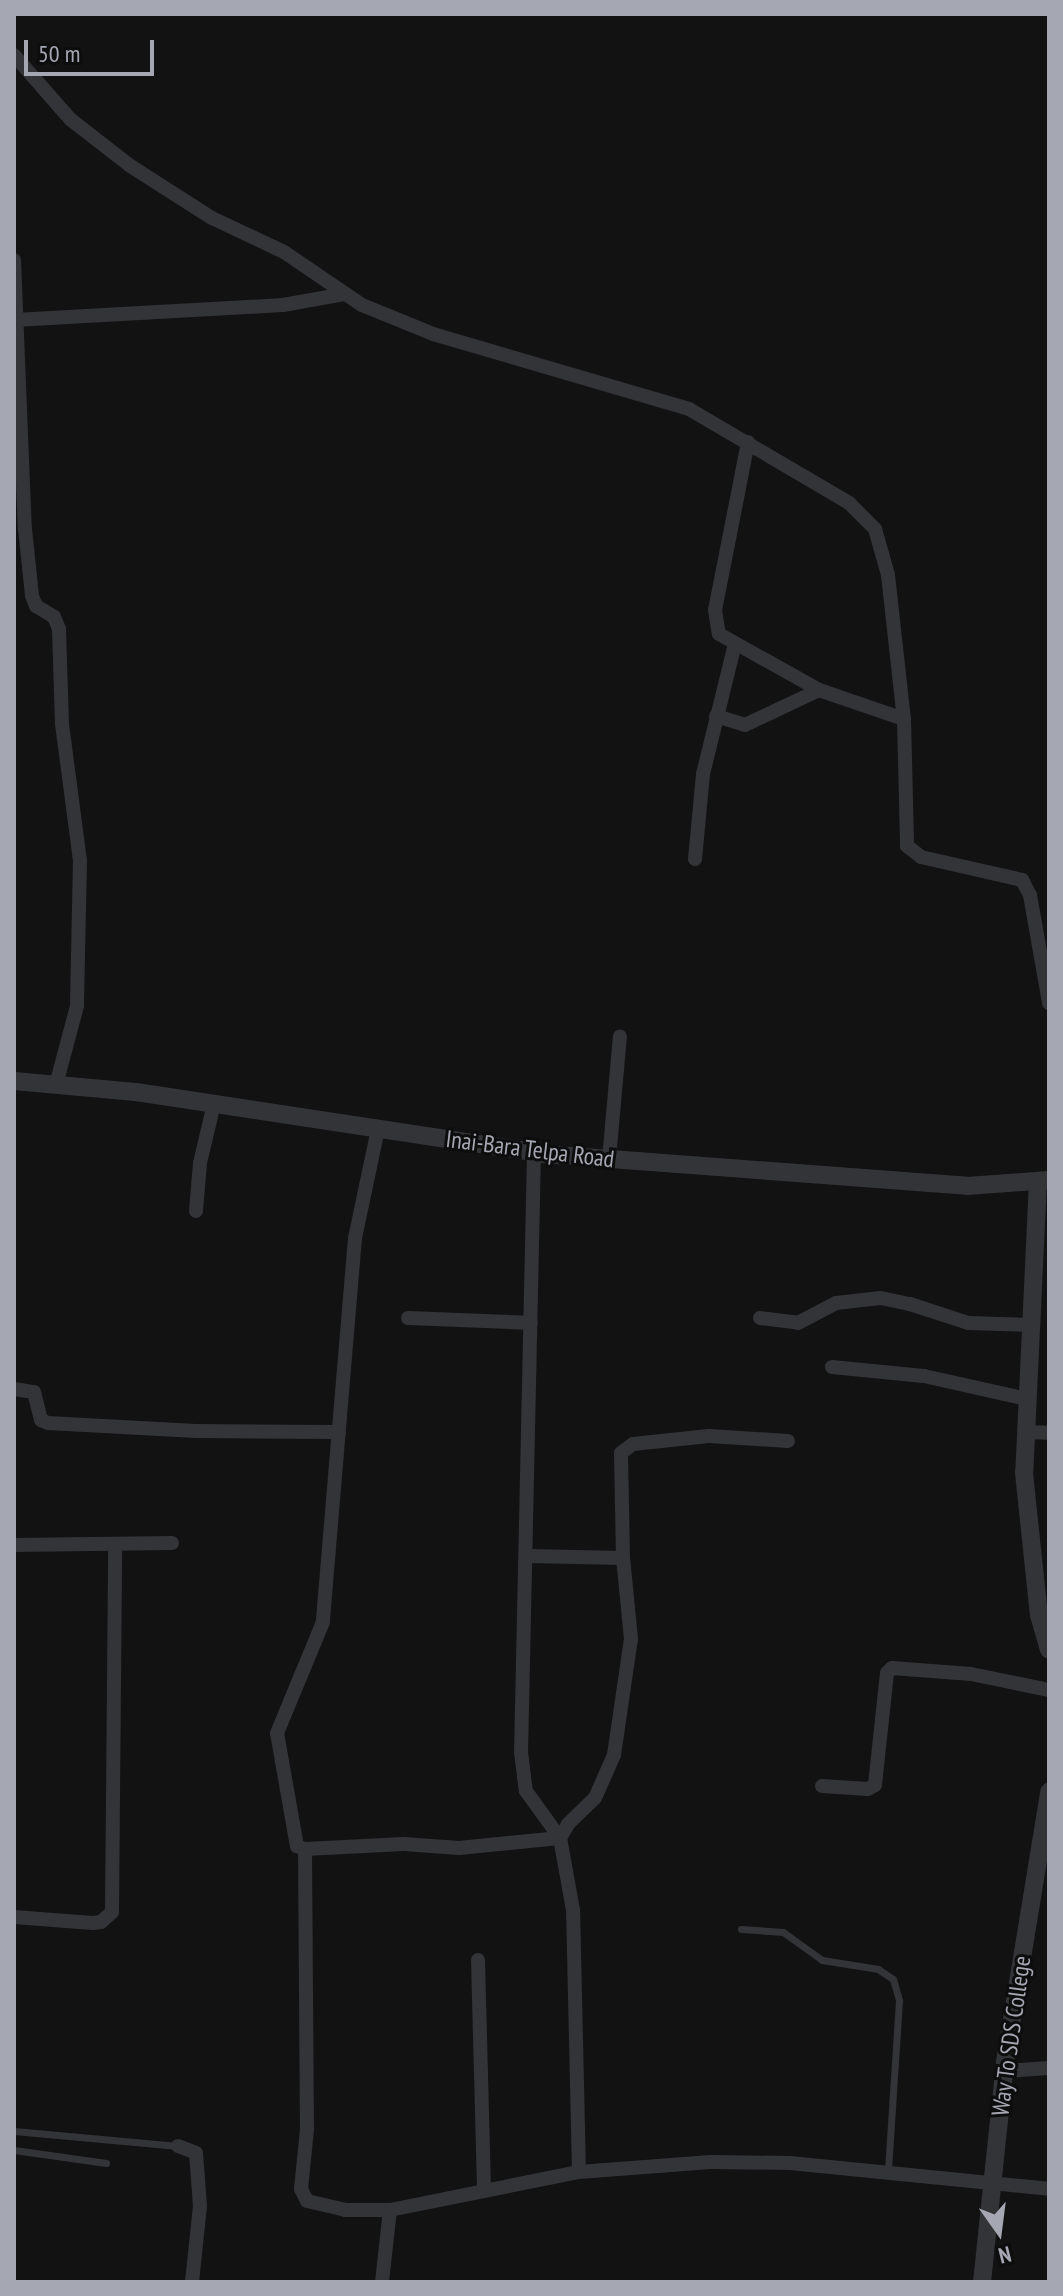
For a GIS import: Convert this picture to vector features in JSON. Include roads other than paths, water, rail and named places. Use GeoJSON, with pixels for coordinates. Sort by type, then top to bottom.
{"type":"FeatureCollection","features":[{"type":"Feature","properties":{"kind":"street"},"geometry":{"type":"LineString","coordinates":[[14,55],[70,119],[129,165],[212,218],[284,252],[344,294],[433,334],[668,401],[702,415],[849,503],[875,529],[888,575],[904,719],[907,846],[921,857],[1022,880],[1030,895],[1049,1003]]}},
{"type":"Feature","properties":{"kind":"street"},"geometry":{"type":"LineString","coordinates":[[14,260],[25,529],[32,596],[36,606],[54,617],[59,629],[62,724],[80,860],[77,1006],[56,1085]]}},
{"type":"Feature","properties":{"kind":"street"},"geometry":{"type":"LineString","coordinates":[[15,320],[283,305],[344,294]]}},
{"type":"Feature","properties":{"kind":"street"},"geometry":{"type":"LineString","coordinates":[[748,442],[714,620],[719,634],[819,690],[904,719]]}},
{"type":"Feature","properties":{"kind":"street"},"geometry":{"type":"LineString","coordinates":[[695,859],[703,774],[735,644]]}},
{"type":"Feature","properties":{"kind":"street"},"geometry":{"type":"LineString","coordinates":[[716,716],[739,725],[751,724],[819,690]]}},
{"type":"Feature","properties":{"kind":"street"},"geometry":{"type":"LineString","coordinates":[[609,1159],[620,1036]]}},
{"type":"Feature","properties":{"kind":"street","name":"Inai-Bara Telpa Road"},"geometry":{"type":"LineString","coordinates":[[14,1081],[214,1104],[534,1153],[967,1186],[1043,1180]]}},
{"type":"Feature","properties":{"kind":"street"},"geometry":{"type":"LineString","coordinates":[[196,1211],[200,1163],[214,1104]]}},
{"type":"Feature","properties":{"kind":"street"},"geometry":{"type":"LineString","coordinates":[[378,1129],[355,1238],[323,1622],[277,1733],[297,1846],[305,1849],[404,1844],[459,1848],[560,1838]]}},
{"type":"Feature","properties":{"kind":"street"},"geometry":{"type":"LineString","coordinates":[[534,1153],[523,1773],[531,1802],[560,1838],[573,1910],[579,2172]]}},
{"type":"Feature","properties":{"kind":"street"},"geometry":{"type":"LineString","coordinates":[[1043,1180],[1031,1325],[1024,1473],[1049,1650]]}},
{"type":"Feature","properties":{"kind":"street"},"geometry":{"type":"LineString","coordinates":[[760,1318],[798,1323],[836,1303],[881,1298],[968,1323],[1031,1325]]}},
{"type":"Feature","properties":{"kind":"street"},"geometry":{"type":"LineString","coordinates":[[408,1318],[531,1323]]}},
{"type":"Feature","properties":{"kind":"street"},"geometry":{"type":"LineString","coordinates":[[832,1367],[924,1376],[1027,1399]]}},
{"type":"Feature","properties":{"kind":"street"},"geometry":{"type":"LineString","coordinates":[[14,1389],[34,1392],[44,1423],[196,1431],[339,1432]]}},
{"type":"Feature","properties":{"kind":"street"},"geometry":{"type":"LineString","coordinates":[[1026,1432],[1049,1433]]}},
{"type":"Feature","properties":{"kind":"street"},"geometry":{"type":"LineString","coordinates":[[560,1838],[568,1824],[595,1798],[614,1755],[631,1639],[623,1558],[621,1459],[628,1446],[709,1436],[788,1441]]}},
{"type":"Feature","properties":{"kind":"street"},"geometry":{"type":"LineString","coordinates":[[14,1545],[172,1543]]}},
{"type":"Feature","properties":{"kind":"street"},"geometry":{"type":"LineString","coordinates":[[14,1917],[93,1923],[107,1918],[112,1912],[115,1545]]}},
{"type":"Feature","properties":{"kind":"street"},"geometry":{"type":"LineString","coordinates":[[527,1556],[623,1558]]}},
{"type":"Feature","properties":{"kind":"street"},"geometry":{"type":"LineString","coordinates":[[822,1786],[868,1789],[875,1785],[887,1673],[892,1668],[971,1674],[1049,1690]]}},
{"type":"Feature","properties":{"kind":"street","name":"Way To SDS College"},"geometry":{"type":"LineString","coordinates":[[982,2282],[1004,2071],[1049,1792]]}},
{"type":"Feature","properties":{"kind":"street"},"geometry":{"type":"LineString","coordinates":[[305,1849],[307,2129],[302,2195],[307,2201],[324,2207],[390,2210],[579,2172],[711,2162],[790,2163],[1049,2189]]}},
{"type":"Feature","properties":{"kind":"street"},"geometry":{"type":"LineString","coordinates":[[478,1960],[484,2189]]}},
{"type":"Feature","properties":{"kind":"street"},"geometry":{"type":"LineString","coordinates":[[1004,2071],[1049,2068]]}},
{"type":"Feature","properties":{"kind":"street"},"geometry":{"type":"LineString","coordinates":[[178,2146],[196,2153],[200,2206],[192,2282]]}},
{"type":"Feature","properties":{"kind":"street"},"geometry":{"type":"LineString","coordinates":[[382,2282],[390,2210]]}},
{"type":"Feature","properties":{"kind":"lane"},"geometry":{"type":"LineString","coordinates":[[741,1929],[783,1932],[822,1960],[878,1969],[893,1979],[899,2000],[888,2174]]}},
{"type":"Feature","properties":{"kind":"lane"},"geometry":{"type":"LineString","coordinates":[[14,2131],[178,2146]]}},
{"type":"Feature","properties":{"kind":"lane"},"geometry":{"type":"LineString","coordinates":[[14,2150],[106,2163]]}}]}
